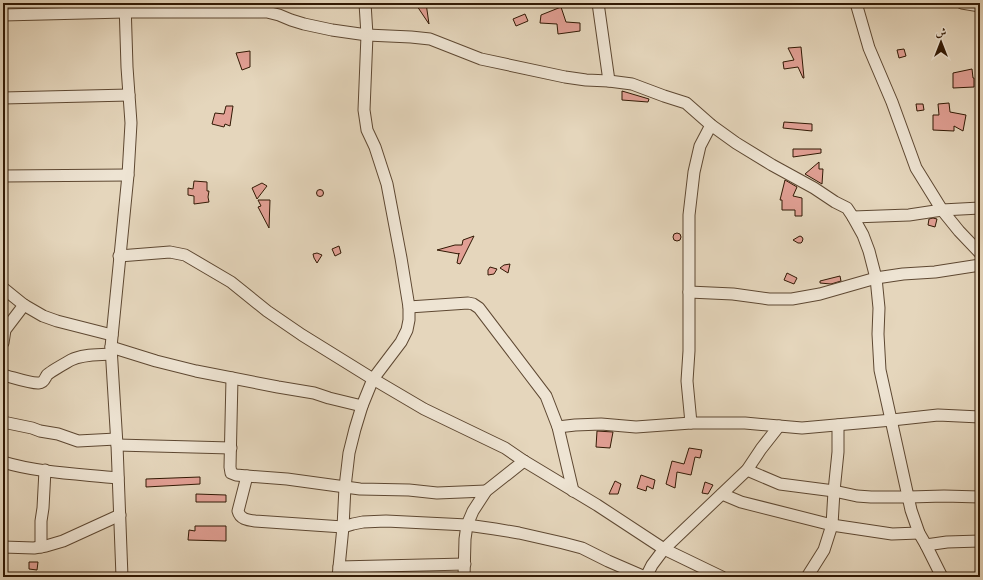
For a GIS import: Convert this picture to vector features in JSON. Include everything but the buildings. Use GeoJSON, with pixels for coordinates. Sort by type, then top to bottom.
{"type":"FeatureCollection","features":[{"type":"Feature","properties":{"kind":"street"},"geometry":{"type":"LineString","coordinates":[[365,3],[367,35],[364,110],[367,130],[375,147],[388,184],[409,307],[409,320],[407,330],[401,342],[373,379],[362,406],[349,453],[339,572],[465,564]]}},
{"type":"Feature","properties":{"kind":"street"},"geometry":{"type":"LineString","coordinates":[[598,3],[609,81]]}},
{"type":"Feature","properties":{"kind":"street"},"geometry":{"type":"LineString","coordinates":[[856,3],[869,48],[892,102],[916,168],[942,210],[959,232],[980,253]]}},
{"type":"Feature","properties":{"kind":"street"},"geometry":{"type":"LineString","coordinates":[[962,3],[980,6]]}},
{"type":"Feature","properties":{"kind":"street"},"geometry":{"type":"LineString","coordinates":[[122,577],[117,442],[111,351],[128,175],[131,122],[125,7]]}},
{"type":"Feature","properties":{"kind":"street"},"geometry":{"type":"LineString","coordinates":[[3,15],[125,7],[267,12],[304,24],[332,30],[367,35],[430,39],[481,59],[565,77],[632,84],[686,103],[736,143],[847,208],[853,217],[869,252],[876,278],[879,308],[878,334],[880,370],[911,510],[919,533],[942,577]]}},
{"type":"Feature","properties":{"kind":"street"},"geometry":{"type":"LineString","coordinates":[[3,98],[129,96]]}},
{"type":"Feature","properties":{"kind":"street"},"geometry":{"type":"LineString","coordinates":[[691,423],[687,381],[689,351],[688,215],[694,172],[700,146],[712,125]]}},
{"type":"Feature","properties":{"kind":"street"},"geometry":{"type":"LineString","coordinates":[[3,176],[128,175]]}},
{"type":"Feature","properties":{"kind":"street"},"geometry":{"type":"LineString","coordinates":[[853,217],[909,215],[942,210],[980,208]]}},
{"type":"Feature","properties":{"kind":"street"},"geometry":{"type":"LineString","coordinates":[[119,256],[170,252],[185,255],[231,282],[267,311],[302,335],[373,379],[424,409],[505,448],[664,549],[722,577]]}},
{"type":"Feature","properties":{"kind":"street"},"geometry":{"type":"LineString","coordinates":[[689,292],[733,294],[769,299],[792,299],[820,294],[876,278],[903,274],[935,272],[980,264]]}},
{"type":"Feature","properties":{"kind":"street"},"geometry":{"type":"LineString","coordinates":[[3,288],[24,305],[43,316],[112,336]]}},
{"type":"Feature","properties":{"kind":"street"},"geometry":{"type":"LineString","coordinates":[[409,307],[468,303],[479,308],[546,396],[558,427],[573,491]]}},
{"type":"Feature","properties":{"kind":"street"},"geometry":{"type":"LineString","coordinates":[[3,343],[4,330],[24,305]]}},
{"type":"Feature","properties":{"kind":"street"},"geometry":{"type":"LineString","coordinates":[[3,375],[28,382],[41,383],[49,373],[72,360],[111,351],[232,378],[314,393],[362,406]]}},
{"type":"Feature","properties":{"kind":"street"},"geometry":{"type":"LineString","coordinates":[[232,378],[231,473],[236,475],[287,479],[360,489],[409,490],[437,493],[486,491]]}},
{"type":"Feature","properties":{"kind":"street"},"geometry":{"type":"LineString","coordinates":[[558,427],[601,424],[636,427],[691,423],[745,423],[802,428],[938,415],[980,416]]}},
{"type":"Feature","properties":{"kind":"street"},"geometry":{"type":"LineString","coordinates":[[3,422],[58,434],[78,441],[231,448]]}},
{"type":"Feature","properties":{"kind":"street"},"geometry":{"type":"LineString","coordinates":[[807,577],[824,550],[832,525],[838,452],[838,425]]}},
{"type":"Feature","properties":{"kind":"street"},"geometry":{"type":"LineString","coordinates":[[247,476],[238,511],[239,516],[244,519],[343,527],[363,522],[386,521],[467,525],[519,533],[582,548],[646,577],[652,565],[664,549],[747,470],[778,426]]}},
{"type":"Feature","properties":{"kind":"street"},"geometry":{"type":"LineString","coordinates":[[464,577],[465,539],[467,525],[473,511],[486,491],[524,461]]}},
{"type":"Feature","properties":{"kind":"street"},"geometry":{"type":"LineString","coordinates":[[3,462],[45,470],[118,478]]}},
{"type":"Feature","properties":{"kind":"street"},"geometry":{"type":"LineString","coordinates":[[41,547],[41,521],[45,470]]}},
{"type":"Feature","properties":{"kind":"street"},"geometry":{"type":"LineString","coordinates":[[747,470],[780,484],[834,491],[857,496],[980,497]]}},
{"type":"Feature","properties":{"kind":"street"},"geometry":{"type":"LineString","coordinates":[[722,494],[741,502],[832,525],[892,534],[919,533]]}},
{"type":"Feature","properties":{"kind":"street"},"geometry":{"type":"LineString","coordinates":[[3,547],[34,548],[63,541],[120,515]]}},
{"type":"Feature","properties":{"kind":"street"},"geometry":{"type":"LineString","coordinates":[[926,545],[980,540]]}}]}
